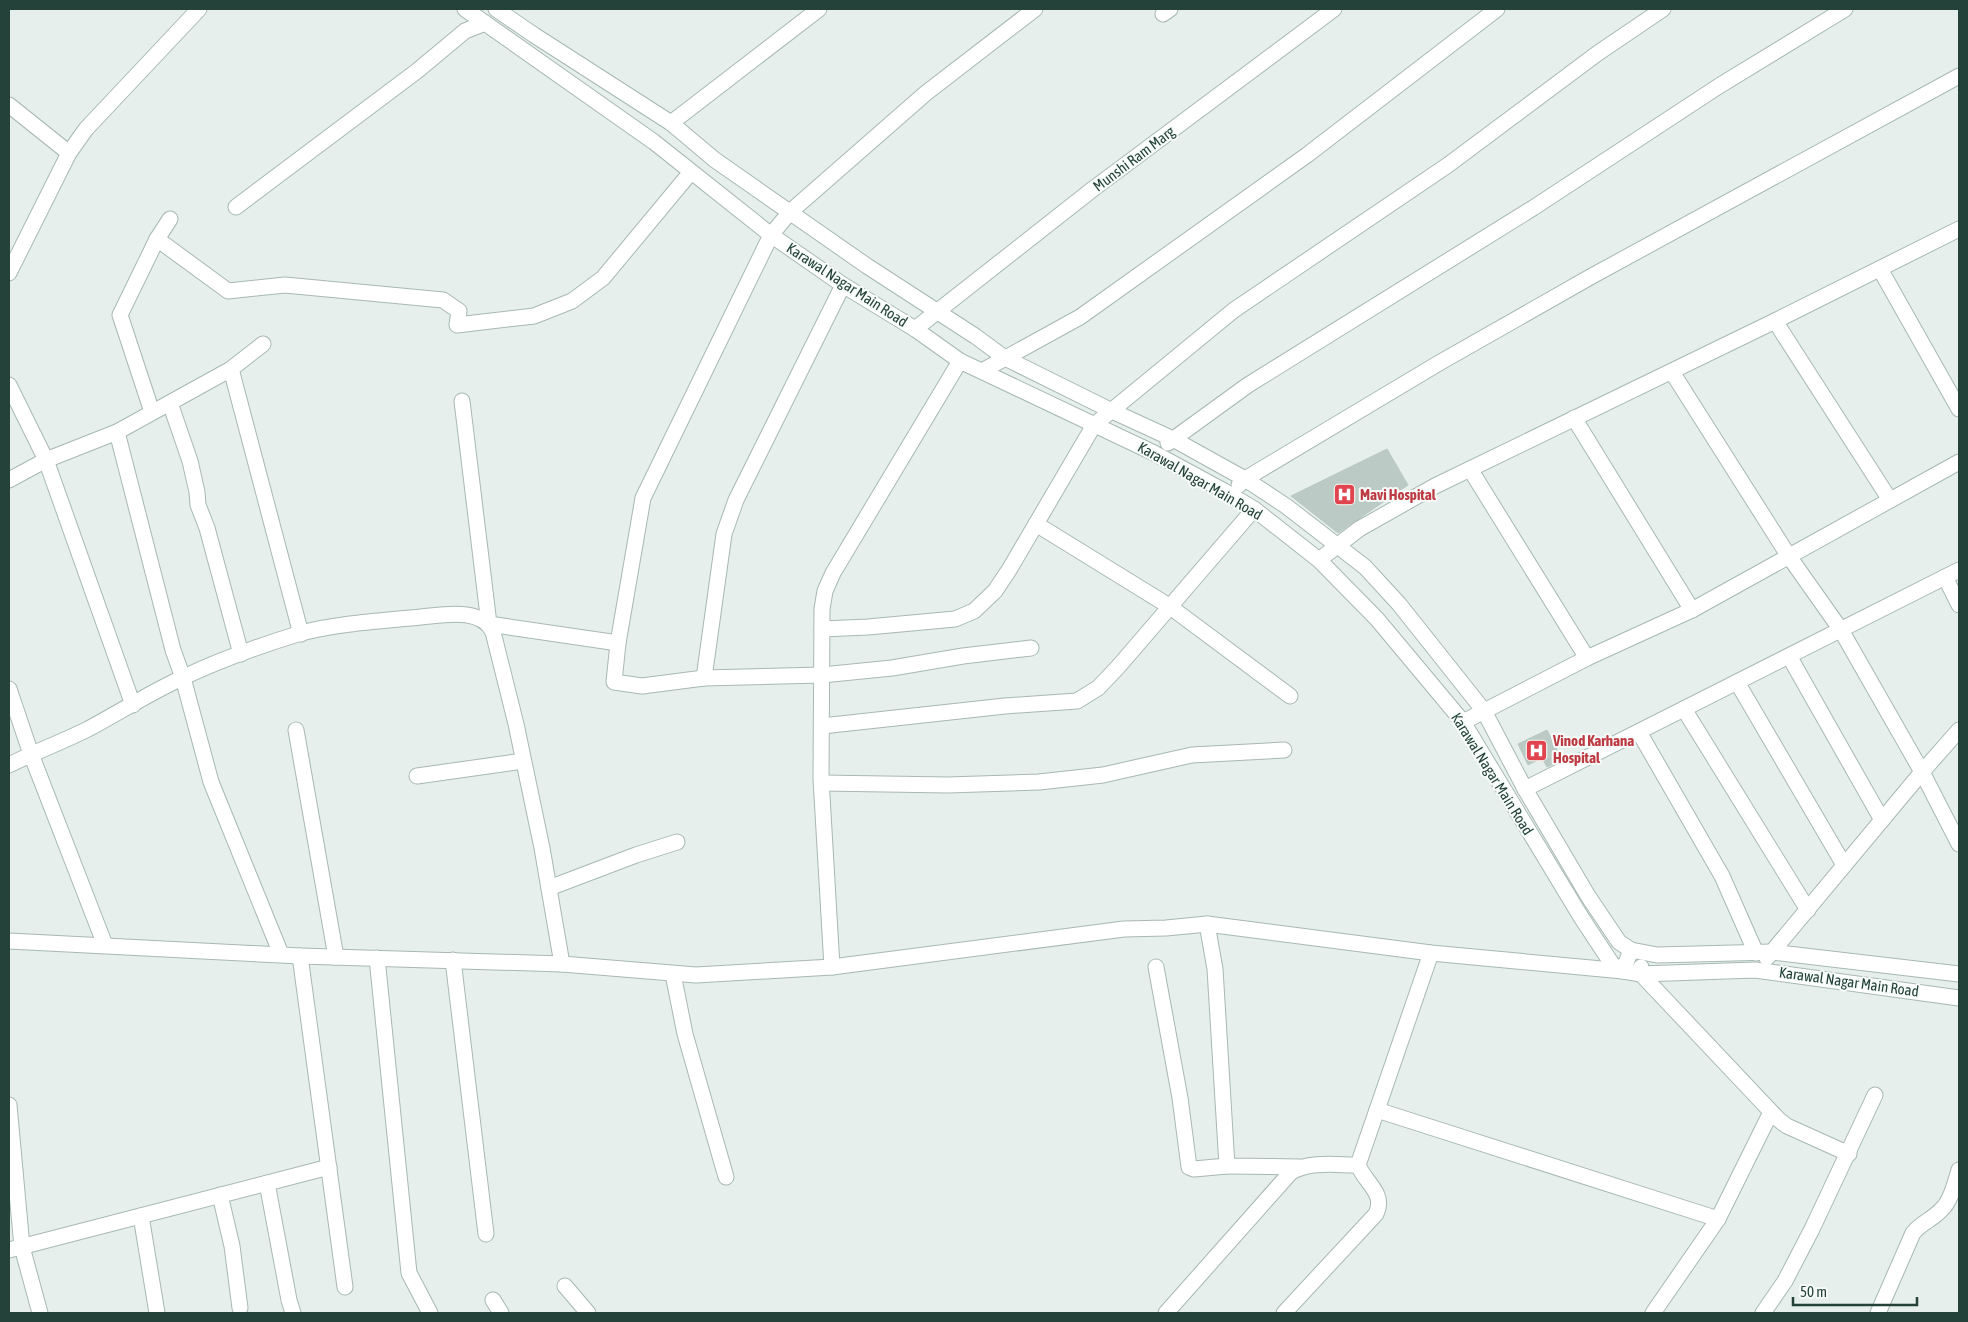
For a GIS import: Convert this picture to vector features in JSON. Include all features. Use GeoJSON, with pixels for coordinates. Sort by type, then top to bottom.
{"type":"FeatureCollection","features":[{"type":"Feature","properties":{"kind":"street"},"geometry":{"type":"LineString","coordinates":[[9,273],[69,153],[86,129],[199,9]]}},
{"type":"Feature","properties":{"kind":"street","name":"Karawal Nagar Main Road"},"geometry":{"type":"LineString","coordinates":[[465,9],[654,142],[772,235],[843,285],[915,329],[960,360],[1154,453],[1230,495],[1254,509],[1319,560],[1377,618],[1463,722],[1581,917],[1612,964],[1623,971],[1641,974],[1755,970],[1959,998]]}},
{"type":"Feature","properties":{"kind":"street","name":"Karawal Nagar Main Road"},"geometry":{"type":"LineString","coordinates":[[496,9],[671,123],[715,160],[867,266],[1005,358],[1112,411],[1174,439],[1244,478],[1286,506],[1365,567],[1399,604],[1484,711],[1525,789],[1588,896],[1619,942],[1637,951],[1657,955],[1772,952],[1959,974]]}},
{"type":"Feature","properties":{"kind":"street"},"geometry":{"type":"LineString","coordinates":[[671,123],[819,9]]}},
{"type":"Feature","properties":{"kind":"street"},"geometry":{"type":"LineString","coordinates":[[1031,648],[963,656],[892,668],[822,675],[704,678],[642,686],[614,682],[618,643],[643,498],[772,235],[790,212],[926,92],[1035,9]]}},
{"type":"Feature","properties":{"kind":"street","name":"Munshi Ram Marg"},"geometry":{"type":"LineString","coordinates":[[915,329],[1093,189],[1334,9]]}},
{"type":"Feature","properties":{"kind":"street"},"geometry":{"type":"LineString","coordinates":[[982,371],[1088,311],[1307,155],[1498,9]]}},
{"type":"Feature","properties":{"kind":"street"},"geometry":{"type":"LineString","coordinates":[[822,629],[955,619],[974,611],[995,591],[1094,425],[1234,310],[1448,165],[1598,53],[1663,9]]}},
{"type":"Feature","properties":{"kind":"street"},"geometry":{"type":"LineString","coordinates":[[1154,453],[1248,385],[1525,214],[1719,86],[1844,9]]}},
{"type":"Feature","properties":{"kind":"street"},"geometry":{"type":"LineString","coordinates":[[236,207],[417,71],[465,31],[485,23]]}},
{"type":"Feature","properties":{"kind":"street"},"geometry":{"type":"LineString","coordinates":[[1230,495],[1244,478],[1439,363],[1592,276],[1959,76]]}},
{"type":"Feature","properties":{"kind":"street"},"geometry":{"type":"LineString","coordinates":[[9,105],[69,153]]}},
{"type":"Feature","properties":{"kind":"street"},"geometry":{"type":"LineString","coordinates":[[157,239],[228,291],[286,285],[444,300],[459,311],[457,325],[534,316],[572,301],[603,278],[691,172]]}},
{"type":"Feature","properties":{"kind":"street"},"geometry":{"type":"LineString","coordinates":[[152,412],[120,315],[157,239],[170,219]]}},
{"type":"Feature","properties":{"kind":"street"},"geometry":{"type":"LineString","coordinates":[[1319,560],[1359,529],[1394,508],[1959,229]]}},
{"type":"Feature","properties":{"kind":"street"},"geometry":{"type":"LineString","coordinates":[[1880,269],[1959,408]]}},
{"type":"Feature","properties":{"kind":"street"},"geometry":{"type":"LineString","coordinates":[[704,678],[727,524],[736,500],[843,285]]}},
{"type":"Feature","properties":{"kind":"street"},"geometry":{"type":"LineString","coordinates":[[1775,321],[1890,500]]}},
{"type":"Feature","properties":{"kind":"street"},"geometry":{"type":"LineString","coordinates":[[9,480],[46,460],[117,432],[231,369],[263,344]]}},
{"type":"Feature","properties":{"kind":"street"},"geometry":{"type":"LineString","coordinates":[[832,967],[822,784],[822,609],[825,591],[833,573],[960,360]]}},
{"type":"Feature","properties":{"kind":"street"},"geometry":{"type":"LineString","coordinates":[[231,369],[301,634]]}},
{"type":"Feature","properties":{"kind":"street"},"geometry":{"type":"LineString","coordinates":[[1672,372],[1788,555],[1841,630],[1922,772],[1959,844]]}},
{"type":"Feature","properties":{"kind":"street"},"geometry":{"type":"LineString","coordinates":[[9,385],[13,404],[46,460],[133,705]]}},
{"type":"Feature","properties":{"kind":"street"},"geometry":{"type":"LineString","coordinates":[[462,401],[489,624],[516,724],[549,888],[562,964]]}},
{"type":"Feature","properties":{"kind":"street"},"geometry":{"type":"LineString","coordinates":[[170,403],[190,462],[198,505],[240,654]]}},
{"type":"Feature","properties":{"kind":"street"},"geometry":{"type":"LineString","coordinates":[[1574,418],[1692,610]]}},
{"type":"Feature","properties":{"kind":"street"},"geometry":{"type":"LineString","coordinates":[[117,432],[173,650],[183,678],[211,782],[280,954]]}},
{"type":"Feature","properties":{"kind":"street"},"geometry":{"type":"LineString","coordinates":[[1463,722],[1587,658],[1692,610],[1788,555],[1959,462]]}},
{"type":"Feature","properties":{"kind":"street"},"geometry":{"type":"LineString","coordinates":[[1470,469],[1587,658]]}},
{"type":"Feature","properties":{"kind":"street"},"geometry":{"type":"LineString","coordinates":[[822,726],[1005,706],[1077,701],[1098,688],[1118,667],[1254,509]]}},
{"type":"Feature","properties":{"kind":"street"},"geometry":{"type":"LineString","coordinates":[[1036,524],[1169,606],[1290,696]]}},
{"type":"Feature","properties":{"kind":"street"},"geometry":{"type":"LineString","coordinates":[[1525,789],[1959,570]]}},
{"type":"Feature","properties":{"kind":"street"},"geometry":{"type":"LineString","coordinates":[[1945,577],[1959,605]]}},
{"type":"Feature","properties":{"kind":"street"},"geometry":{"type":"LineString","coordinates":[[9,765],[86,730],[183,678],[240,654],[301,634],[335,626],[430,616],[470,615],[479,617],[489,624],[618,643]]}},
{"type":"Feature","properties":{"kind":"street"},"geometry":{"type":"LineString","coordinates":[[1789,656],[1882,820]]}},
{"type":"Feature","properties":{"kind":"street"},"geometry":{"type":"LineString","coordinates":[[1737,682],[1844,865]]}},
{"type":"Feature","properties":{"kind":"street"},"geometry":{"type":"LineString","coordinates":[[9,689],[105,945]]}},
{"type":"Feature","properties":{"kind":"street"},"geometry":{"type":"LineString","coordinates":[[1684,709],[1808,910]]}},
{"type":"Feature","properties":{"kind":"street"},"geometry":{"type":"LineString","coordinates":[[296,730],[336,957]]}},
{"type":"Feature","properties":{"kind":"street"},"geometry":{"type":"LineString","coordinates":[[1755,970],[1808,910],[1959,730]]}},
{"type":"Feature","properties":{"kind":"street"},"geometry":{"type":"LineString","coordinates":[[1639,732],[1722,876],[1756,953]]}},
{"type":"Feature","properties":{"kind":"street"},"geometry":{"type":"LineString","coordinates":[[822,784],[948,785],[1039,782],[1103,775],[1192,755],[1284,750]]}},
{"type":"Feature","properties":{"kind":"street"},"geometry":{"type":"LineString","coordinates":[[417,776],[523,761]]}},
{"type":"Feature","properties":{"kind":"street"},"geometry":{"type":"LineString","coordinates":[[549,888],[636,855],[677,842]]}},
{"type":"Feature","properties":{"kind":"street"},"geometry":{"type":"LineString","coordinates":[[10,937],[105,945],[300,956],[562,964],[696,975],[832,967],[1124,929],[1166,928],[1207,924],[1431,954],[1623,971],[1637,951]]}},
{"type":"Feature","properties":{"kind":"street"},"geometry":{"type":"LineString","coordinates":[[1207,924],[1215,969],[1227,1166]]}},
{"type":"Feature","properties":{"kind":"street"},"geometry":{"type":"LineString","coordinates":[[1637,951],[1641,974],[1771,1112],[1787,1126],[1849,1154]]}},
{"type":"Feature","properties":{"kind":"street"},"geometry":{"type":"LineString","coordinates":[[1358,1165],[1431,954]]}},
{"type":"Feature","properties":{"kind":"street"},"geometry":{"type":"LineString","coordinates":[[300,956],[345,1287]]}},
{"type":"Feature","properties":{"kind":"street"},"geometry":{"type":"LineString","coordinates":[[377,958],[409,1273],[430,1313]]}},
{"type":"Feature","properties":{"kind":"street"},"geometry":{"type":"LineString","coordinates":[[453,960],[486,1234]]}},
{"type":"Feature","properties":{"kind":"street"},"geometry":{"type":"LineString","coordinates":[[1156,967],[1180,1098],[1189,1167],[1194,1169],[1227,1166],[1300,1167],[1358,1165]]}},
{"type":"Feature","properties":{"kind":"street"},"geometry":{"type":"LineString","coordinates":[[673,974],[685,1034],[726,1177]]}},
{"type":"Feature","properties":{"kind":"street"},"geometry":{"type":"LineString","coordinates":[[1763,1313],[1785,1281],[1849,1154],[1875,1095]]}},
{"type":"Feature","properties":{"kind":"street"},"geometry":{"type":"LineString","coordinates":[[9,1105],[14,1148],[15,1249],[40,1313]]}},
{"type":"Feature","properties":{"kind":"street"},"geometry":{"type":"LineString","coordinates":[[1377,1110],[1718,1219]]}},
{"type":"Feature","properties":{"kind":"street"},"geometry":{"type":"LineString","coordinates":[[1653,1313],[1718,1219],[1771,1112]]}},
{"type":"Feature","properties":{"kind":"street"},"geometry":{"type":"LineString","coordinates":[[1284,1313],[1376,1214],[1380,1207],[1380,1200],[1358,1165]]}},
{"type":"Feature","properties":{"kind":"street"},"geometry":{"type":"LineString","coordinates":[[15,1249],[329,1167]]}},
{"type":"Feature","properties":{"kind":"street"},"geometry":{"type":"LineString","coordinates":[[1166,1313],[1284,1178],[1300,1167]]}},
{"type":"Feature","properties":{"kind":"street"},"geometry":{"type":"LineString","coordinates":[[1878,1313],[1913,1233],[1942,1209],[1947,1202],[1959,1170]]}},
{"type":"Feature","properties":{"kind":"street"},"geometry":{"type":"LineString","coordinates":[[267,1183],[290,1307]]}},
{"type":"Feature","properties":{"kind":"street"},"geometry":{"type":"LineString","coordinates":[[220,1195],[232,1246],[240,1308]]}},
{"type":"Feature","properties":{"kind":"street"},"geometry":{"type":"LineString","coordinates":[[141,1216],[157,1313]]}},
{"type":"Feature","properties":{"kind":"street"},"geometry":{"type":"LineString","coordinates":[[565,1286],[588,1313]]}},
{"type":"Feature","properties":{"kind":"street"},"geometry":{"type":"LineString","coordinates":[[493,1300],[501,1313]]}},
{"type":"Feature","properties":{"kind":"building"},"geometry":{"type":"Polygon","coordinates":[[[1387,449],[1408,485],[1338,533],[1291,496],[1387,449]]]}},
{"type":"Feature","properties":{"kind":"building"},"geometry":{"type":"Polygon","coordinates":[[[1547,730],[1562,760],[1547,767],[1542,758],[1528,765],[1518,744],[1547,730]]]}},
{"type":"Feature","properties":{"kind":"place","name":"Mavi Hospital"},"geometry":{"type":"Point","coordinates":[1344,495]}},
{"type":"Feature","properties":{"kind":"place","name":"Vinod Karhana Hospital"},"geometry":{"type":"Point","coordinates":[1537,750]}}]}
